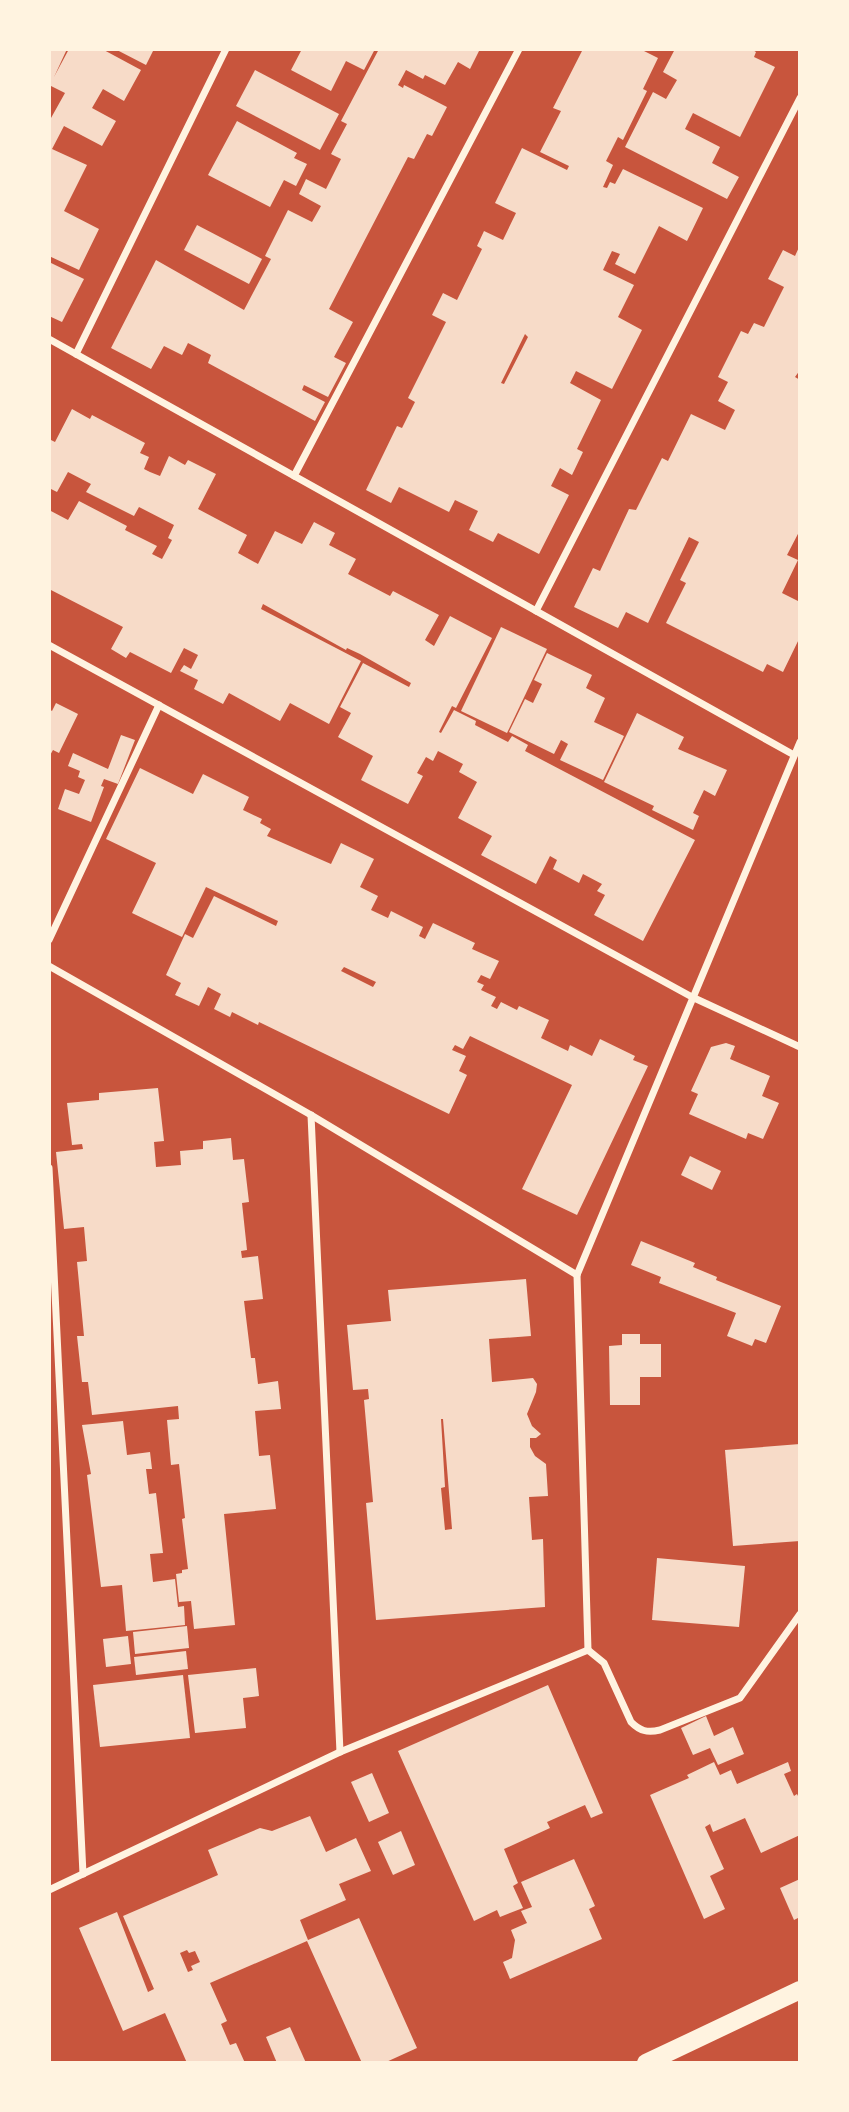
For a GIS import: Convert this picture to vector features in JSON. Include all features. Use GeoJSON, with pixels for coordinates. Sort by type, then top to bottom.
{"type":"FeatureCollection","features":[{"type":"Feature","properties":{"kind":"main road"},"geometry":{"type":"LineString","coordinates":[[646,2063],[800,1990]]}},
{"type":"Feature","properties":{"kind":"street"},"geometry":{"type":"LineString","coordinates":[[76,354],[226,49]]}},
{"type":"Feature","properties":{"kind":"street"},"geometry":{"type":"LineString","coordinates":[[293,476],[519,49]]}},
{"type":"Feature","properties":{"kind":"street"},"geometry":{"type":"LineString","coordinates":[[536,611],[800,98]]}},
{"type":"Feature","properties":{"kind":"street"},"geometry":{"type":"LineString","coordinates":[[49,339],[794,755]]}},
{"type":"Feature","properties":{"kind":"street"},"geometry":{"type":"LineString","coordinates":[[49,645],[692,998],[800,1046]]}},
{"type":"Feature","properties":{"kind":"street"},"geometry":{"type":"LineString","coordinates":[[49,940],[159,705]]}},
{"type":"Feature","properties":{"kind":"street"},"geometry":{"type":"LineString","coordinates":[[800,742],[577,1275],[588,1650],[604,1663],[631,1721],[638,1729],[648,1733],[740,1698],[800,1614]]}},
{"type":"Feature","properties":{"kind":"street"},"geometry":{"type":"LineString","coordinates":[[49,966],[311,1115],[577,1275]]}},
{"type":"Feature","properties":{"kind":"street"},"geometry":{"type":"LineString","coordinates":[[311,1115],[340,1752]]}},
{"type":"Feature","properties":{"kind":"street"},"geometry":{"type":"LineString","coordinates":[[49,1168],[83,1874]]}},
{"type":"Feature","properties":{"kind":"street"},"geometry":{"type":"LineString","coordinates":[[49,1890],[340,1752],[588,1650]]}},
{"type":"Feature","properties":{"kind":"building"},"geometry":{"type":"Polygon","coordinates":[[[49,49],[67,49],[54,77],[69,49],[102,49],[141,70],[124,101],[103,89],[92,108],[116,121],[102,146],[64,126],[52,149],[87,165],[64,211],[99,229],[79,270],[49,256],[49,117],[51,118],[65,93],[49,85],[49,49]]]}},
{"type":"Feature","properties":{"kind":"building"},"geometry":{"type":"Polygon","coordinates":[[[115,49],[154,49],[146,65],[115,49]]]}},
{"type":"Feature","properties":{"kind":"building"},"geometry":{"type":"Polygon","coordinates":[[[302,49],[375,49],[364,70],[346,61],[331,91],[291,70],[302,49]]]}},
{"type":"Feature","properties":{"kind":"building"},"geometry":{"type":"Polygon","coordinates":[[[379,49],[480,49],[470,69],[458,62],[445,85],[425,75],[423,79],[406,70],[398,85],[403,88],[404,85],[447,107],[432,136],[427,134],[414,159],[408,157],[329,309],[353,322],[334,357],[346,363],[328,397],[304,385],[302,390],[325,402],[315,421],[208,363],[211,355],[188,343],[182,355],[164,346],[151,369],[111,348],[156,260],[244,310],[271,259],[265,256],[288,210],[312,222],[321,206],[299,194],[306,179],[326,189],[341,159],[331,154],[347,124],[341,121],[379,49]]]}},
{"type":"Feature","properties":{"kind":"building"},"geometry":{"type":"Polygon","coordinates":[[[583,49],[640,49],[658,58],[643,89],[647,91],[623,140],[618,137],[606,161],[613,165],[603,187],[607,188],[610,182],[615,184],[623,169],[703,208],[687,241],[659,226],[635,274],[615,264],[620,254],[612,251],[603,270],[634,285],[618,317],[642,330],[612,389],[576,371],[570,383],[601,400],[577,449],[583,452],[572,475],[560,468],[551,486],[569,495],[539,554],[498,533],[493,542],[469,530],[478,511],[455,500],[449,512],[399,487],[391,503],[366,490],[397,426],[402,428],[415,402],[408,398],[446,322],[432,315],[443,293],[457,300],[482,249],[477,246],[484,231],[503,240],[516,213],[495,203],[522,148],[567,170],[569,166],[540,152],[561,111],[553,108],[583,49]],[[525,334],[501,383],[504,384],[528,337],[525,334]]]}},
{"type":"Feature","properties":{"kind":"building"},"geometry":{"type":"Polygon","coordinates":[[[675,49],[751,49],[756,52],[754,57],[775,67],[740,137],[693,113],[685,129],[720,147],[712,163],[739,177],[727,199],[625,147],[653,92],[666,99],[677,80],[663,72],[675,49]]]}},
{"type":"Feature","properties":{"kind":"building"},"geometry":{"type":"Polygon","coordinates":[[[255,70],[339,114],[320,150],[236,106],[255,70]]]}},
{"type":"Feature","properties":{"kind":"building"},"geometry":{"type":"Polygon","coordinates":[[[237,121],[297,153],[294,158],[307,164],[296,186],[284,180],[270,207],[208,175],[237,121]]]}},
{"type":"Feature","properties":{"kind":"building"},"geometry":{"type":"Polygon","coordinates":[[[197,225],[262,259],[249,284],[184,250],[197,225]]]}},
{"type":"Feature","properties":{"kind":"building"},"geometry":{"type":"Polygon","coordinates":[[[800,245],[800,370],[795,377],[800,380],[800,530],[787,555],[798,560],[782,593],[800,602],[800,637],[783,672],[767,664],[763,672],[666,623],[686,583],[680,580],[699,542],[689,537],[648,623],[626,612],[618,628],[574,607],[593,568],[600,571],[629,509],[636,510],[662,458],[668,461],[691,414],[725,430],[735,410],[718,401],[728,382],[718,377],[741,331],[748,334],[754,323],[764,327],[784,287],[768,279],[783,250],[795,256],[800,245]]]}},
{"type":"Feature","properties":{"kind":"building"},"geometry":{"type":"Polygon","coordinates":[[[49,262],[84,279],[62,322],[49,316],[49,262]]]}},
{"type":"Feature","properties":{"kind":"building"},"geometry":{"type":"Polygon","coordinates":[[[72,409],[90,419],[92,415],[145,443],[140,453],[149,457],[144,469],[150,472],[160,476],[169,456],[185,465],[188,460],[216,474],[198,509],[247,535],[238,553],[258,564],[275,531],[302,544],[314,522],[335,533],[329,545],[356,559],[348,574],[390,596],[393,591],[439,615],[425,640],[434,646],[450,616],[492,638],[456,708],[452,706],[439,732],[441,733],[454,710],[476,721],[475,725],[508,742],[512,736],[528,745],[525,751],[695,840],[643,941],[594,915],[605,895],[597,891],[602,884],[583,874],[579,883],[553,869],[557,860],[550,856],[536,884],[481,855],[492,836],[458,818],[477,782],[459,772],[463,764],[438,751],[433,761],[426,757],[417,773],[423,776],[408,804],[361,780],[373,756],[338,737],[351,713],[340,707],[363,663],[409,687],[411,683],[360,654],[347,648],[346,650],[263,604],[261,609],[361,661],[329,724],[290,703],[280,721],[229,693],[223,704],[194,689],[198,680],[180,671],[184,665],[191,669],[198,655],[184,648],[171,673],[130,652],[126,658],[111,649],[123,627],[49,589],[49,510],[68,520],[79,501],[127,526],[125,530],[157,546],[152,554],[162,559],[172,540],[168,538],[174,525],[139,507],[134,516],[86,492],[91,484],[68,472],[57,492],[49,488],[49,439],[55,442],[72,409]]]}},
{"type":"Feature","properties":{"kind":"building"},"geometry":{"type":"Polygon","coordinates":[[[501,627],[547,649],[507,733],[461,711],[501,627]]]}},
{"type":"Feature","properties":{"kind":"building"},"geometry":{"type":"Polygon","coordinates":[[[547,653],[592,675],[586,688],[605,698],[594,722],[624,736],[603,780],[560,760],[568,744],[561,740],[554,754],[509,732],[525,699],[533,703],[542,684],[534,680],[547,653]]]}},
{"type":"Feature","properties":{"kind":"building"},"geometry":{"type":"Polygon","coordinates":[[[56,703],[78,714],[59,753],[53,750],[49,757],[49,709],[52,711],[56,703]]]}},
{"type":"Feature","properties":{"kind":"building"},"geometry":{"type":"Polygon","coordinates":[[[637,713],[684,737],[678,749],[727,770],[715,796],[704,790],[693,813],[699,816],[693,830],[652,810],[654,806],[604,782],[637,713]]]}},
{"type":"Feature","properties":{"kind":"building"},"geometry":{"type":"Polygon","coordinates":[[[121,735],[135,740],[118,784],[104,779],[101,786],[104,787],[91,822],[58,809],[65,789],[79,794],[85,780],[78,777],[80,771],[68,766],[73,753],[108,769],[121,735]]]}},
{"type":"Feature","properties":{"kind":"building"},"geometry":{"type":"Polygon","coordinates":[[[140,768],[193,794],[203,774],[249,797],[243,810],[262,819],[260,823],[271,829],[267,836],[331,864],[341,843],[374,859],[360,887],[378,896],[371,910],[388,918],[391,911],[423,927],[419,936],[425,939],[433,923],[475,943],[472,949],[499,961],[490,979],[481,975],[477,982],[484,985],[481,990],[496,997],[491,1006],[497,1009],[501,1002],[517,1010],[519,1006],[549,1020],[541,1038],[568,1051],[570,1045],[592,1056],[600,1039],[635,1056],[633,1060],[648,1066],[577,1215],[522,1189],[572,1085],[470,1036],[463,1049],[455,1045],[452,1050],[466,1056],[459,1071],[467,1075],[449,1114],[259,1022],[258,1025],[232,1012],[230,1017],[214,1009],[221,994],[208,987],[199,1006],[175,995],[181,983],[166,975],[185,934],[193,938],[214,896],[276,926],[278,921],[206,887],[182,937],[132,913],[156,863],[106,839],[140,768]],[[344,967],[341,971],[373,987],[376,982],[344,967]]]}},
{"type":"Feature","properties":{"kind":"building"},"geometry":{"type":"Polygon","coordinates":[[[726,1043],[735,1046],[730,1059],[770,1076],[762,1096],[779,1103],[763,1139],[748,1133],[746,1139],[689,1114],[698,1094],[691,1091],[711,1047],[726,1043]]]}},
{"type":"Feature","properties":{"kind":"building"},"geometry":{"type":"Polygon","coordinates":[[[158,1088],[164,1141],[154,1142],[156,1167],[181,1165],[180,1151],[203,1149],[203,1141],[231,1138],[233,1160],[244,1159],[249,1202],[242,1203],[247,1250],[241,1251],[242,1258],[258,1256],[263,1299],[244,1301],[251,1358],[255,1358],[258,1384],[278,1381],[281,1409],[255,1411],[259,1456],[270,1455],[276,1509],[224,1514],[235,1625],[194,1629],[191,1601],[179,1602],[176,1574],[188,1569],[182,1519],[185,1518],[179,1464],[171,1465],[167,1420],[179,1419],[178,1406],[92,1415],[88,1382],[82,1382],[77,1336],[84,1336],[77,1262],[87,1261],[84,1227],[64,1229],[56,1152],[83,1149],[82,1144],[72,1145],[67,1103],[99,1100],[99,1093],[158,1088]]]}},
{"type":"Feature","properties":{"kind":"building"},"geometry":{"type":"Polygon","coordinates":[[[690,1156],[721,1171],[712,1190],[681,1175],[690,1156]]]}},
{"type":"Feature","properties":{"kind":"building"},"geometry":{"type":"Polygon","coordinates":[[[641,1241],[695,1263],[693,1267],[717,1277],[716,1280],[781,1306],[766,1343],[755,1339],[752,1346],[727,1336],[736,1313],[659,1283],[661,1277],[631,1265],[641,1241]]]}},
{"type":"Feature","properties":{"kind":"building"},"geometry":{"type":"Polygon","coordinates":[[[526,1279],[531,1336],[489,1339],[492,1382],[533,1378],[537,1384],[527,1414],[532,1426],[541,1434],[530,1438],[530,1447],[535,1456],[546,1464],[548,1496],[529,1497],[532,1540],[543,1539],[545,1607],[376,1620],[366,1503],[373,1502],[364,1400],[369,1399],[368,1389],[353,1390],[347,1325],[391,1321],[388,1290],[526,1279]],[[443,1419],[445,1487],[441,1488],[445,1530],[452,1529],[443,1419]]]}},
{"type":"Feature","properties":{"kind":"building"},"geometry":{"type":"Polygon","coordinates":[[[622,1334],[640,1334],[640,1344],[661,1344],[661,1377],[640,1377],[640,1405],[610,1405],[609,1346],[622,1345],[622,1334]]]}},
{"type":"Feature","properties":{"kind":"building"},"geometry":{"type":"Polygon","coordinates":[[[123,1421],[127,1455],[150,1452],[152,1469],[146,1469],[149,1494],[156,1493],[163,1553],[150,1554],[153,1582],[175,1579],[178,1607],[184,1606],[185,1625],[126,1631],[122,1585],[101,1587],[87,1475],[91,1474],[82,1425],[123,1421]]]}},
{"type":"Feature","properties":{"kind":"building"},"geometry":{"type":"Polygon","coordinates":[[[800,1444],[800,1541],[733,1546],[725,1450],[800,1444]]]}},
{"type":"Feature","properties":{"kind":"building"},"geometry":{"type":"Polygon","coordinates":[[[657,1558],[745,1566],[739,1627],[652,1620],[657,1558]]]}},
{"type":"Feature","properties":{"kind":"building"},"geometry":{"type":"Polygon","coordinates":[[[187,1626],[189,1648],[135,1654],[133,1632],[187,1626]]]}},
{"type":"Feature","properties":{"kind":"building"},"geometry":{"type":"Polygon","coordinates":[[[128,1636],[131,1664],[106,1667],[103,1639],[128,1636]]]}},
{"type":"Feature","properties":{"kind":"building"},"geometry":{"type":"Polygon","coordinates":[[[186,1651],[188,1669],[136,1675],[134,1657],[186,1651]]]}},
{"type":"Feature","properties":{"kind":"building"},"geometry":{"type":"Polygon","coordinates":[[[256,1668],[259,1696],[243,1698],[246,1728],[195,1733],[188,1675],[256,1668]]]}},
{"type":"Feature","properties":{"kind":"building"},"geometry":{"type":"Polygon","coordinates":[[[183,1675],[190,1738],[100,1747],[93,1685],[183,1675]]]}},
{"type":"Feature","properties":{"kind":"building"},"geometry":{"type":"Polygon","coordinates":[[[548,1685],[603,1813],[591,1818],[585,1805],[547,1822],[550,1828],[504,1849],[518,1883],[513,1886],[523,1908],[500,1917],[497,1910],[474,1921],[398,1751],[548,1685]]]}},
{"type":"Feature","properties":{"kind":"building"},"geometry":{"type":"Polygon","coordinates":[[[706,1716],[714,1736],[733,1727],[744,1754],[718,1765],[710,1748],[693,1755],[681,1728],[706,1716]]]}},
{"type":"Feature","properties":{"kind":"building"},"geometry":{"type":"Polygon","coordinates":[[[714,1762],[720,1775],[731,1770],[737,1784],[788,1762],[791,1771],[784,1774],[794,1796],[797,1794],[800,1800],[800,1835],[761,1853],[745,1818],[713,1832],[710,1824],[705,1827],[724,1869],[710,1876],[725,1909],[704,1919],[650,1795],[689,1778],[687,1775],[714,1762]]]}},
{"type":"Feature","properties":{"kind":"building"},"geometry":{"type":"Polygon","coordinates":[[[372,1773],[389,1813],[369,1822],[351,1782],[372,1773]]]}},
{"type":"Feature","properties":{"kind":"building"},"geometry":{"type":"Polygon","coordinates":[[[310,1816],[326,1852],[356,1838],[371,1871],[339,1884],[346,1900],[300,1920],[308,1940],[359,1918],[417,2048],[384,2063],[362,2063],[307,1941],[210,1983],[227,2021],[221,2024],[230,2045],[236,2043],[245,2063],[187,2063],[165,2013],[123,2031],[79,1928],[117,1912],[148,1992],[154,1989],[123,1916],[218,1875],[208,1850],[260,1828],[272,1831],[310,1816]],[[187,1950],[180,1953],[188,1972],[193,1970],[191,1966],[200,1962],[195,1951],[189,1953],[187,1950]]]}},
{"type":"Feature","properties":{"kind":"building"},"geometry":{"type":"Polygon","coordinates":[[[401,1831],[415,1865],[393,1875],[378,1842],[401,1831]]]}},
{"type":"Feature","properties":{"kind":"building"},"geometry":{"type":"Polygon","coordinates":[[[574,1859],[595,1906],[589,1909],[602,1939],[510,1979],[503,1962],[512,1958],[515,1940],[511,1930],[527,1923],[521,1911],[532,1907],[521,1882],[574,1859]]]}},
{"type":"Feature","properties":{"kind":"building"},"geometry":{"type":"Polygon","coordinates":[[[800,1879],[800,1917],[794,1920],[780,1888],[800,1879]]]}},
{"type":"Feature","properties":{"kind":"building"},"geometry":{"type":"Polygon","coordinates":[[[290,2027],[306,2063],[277,2063],[266,2037],[290,2027]]]}}]}
